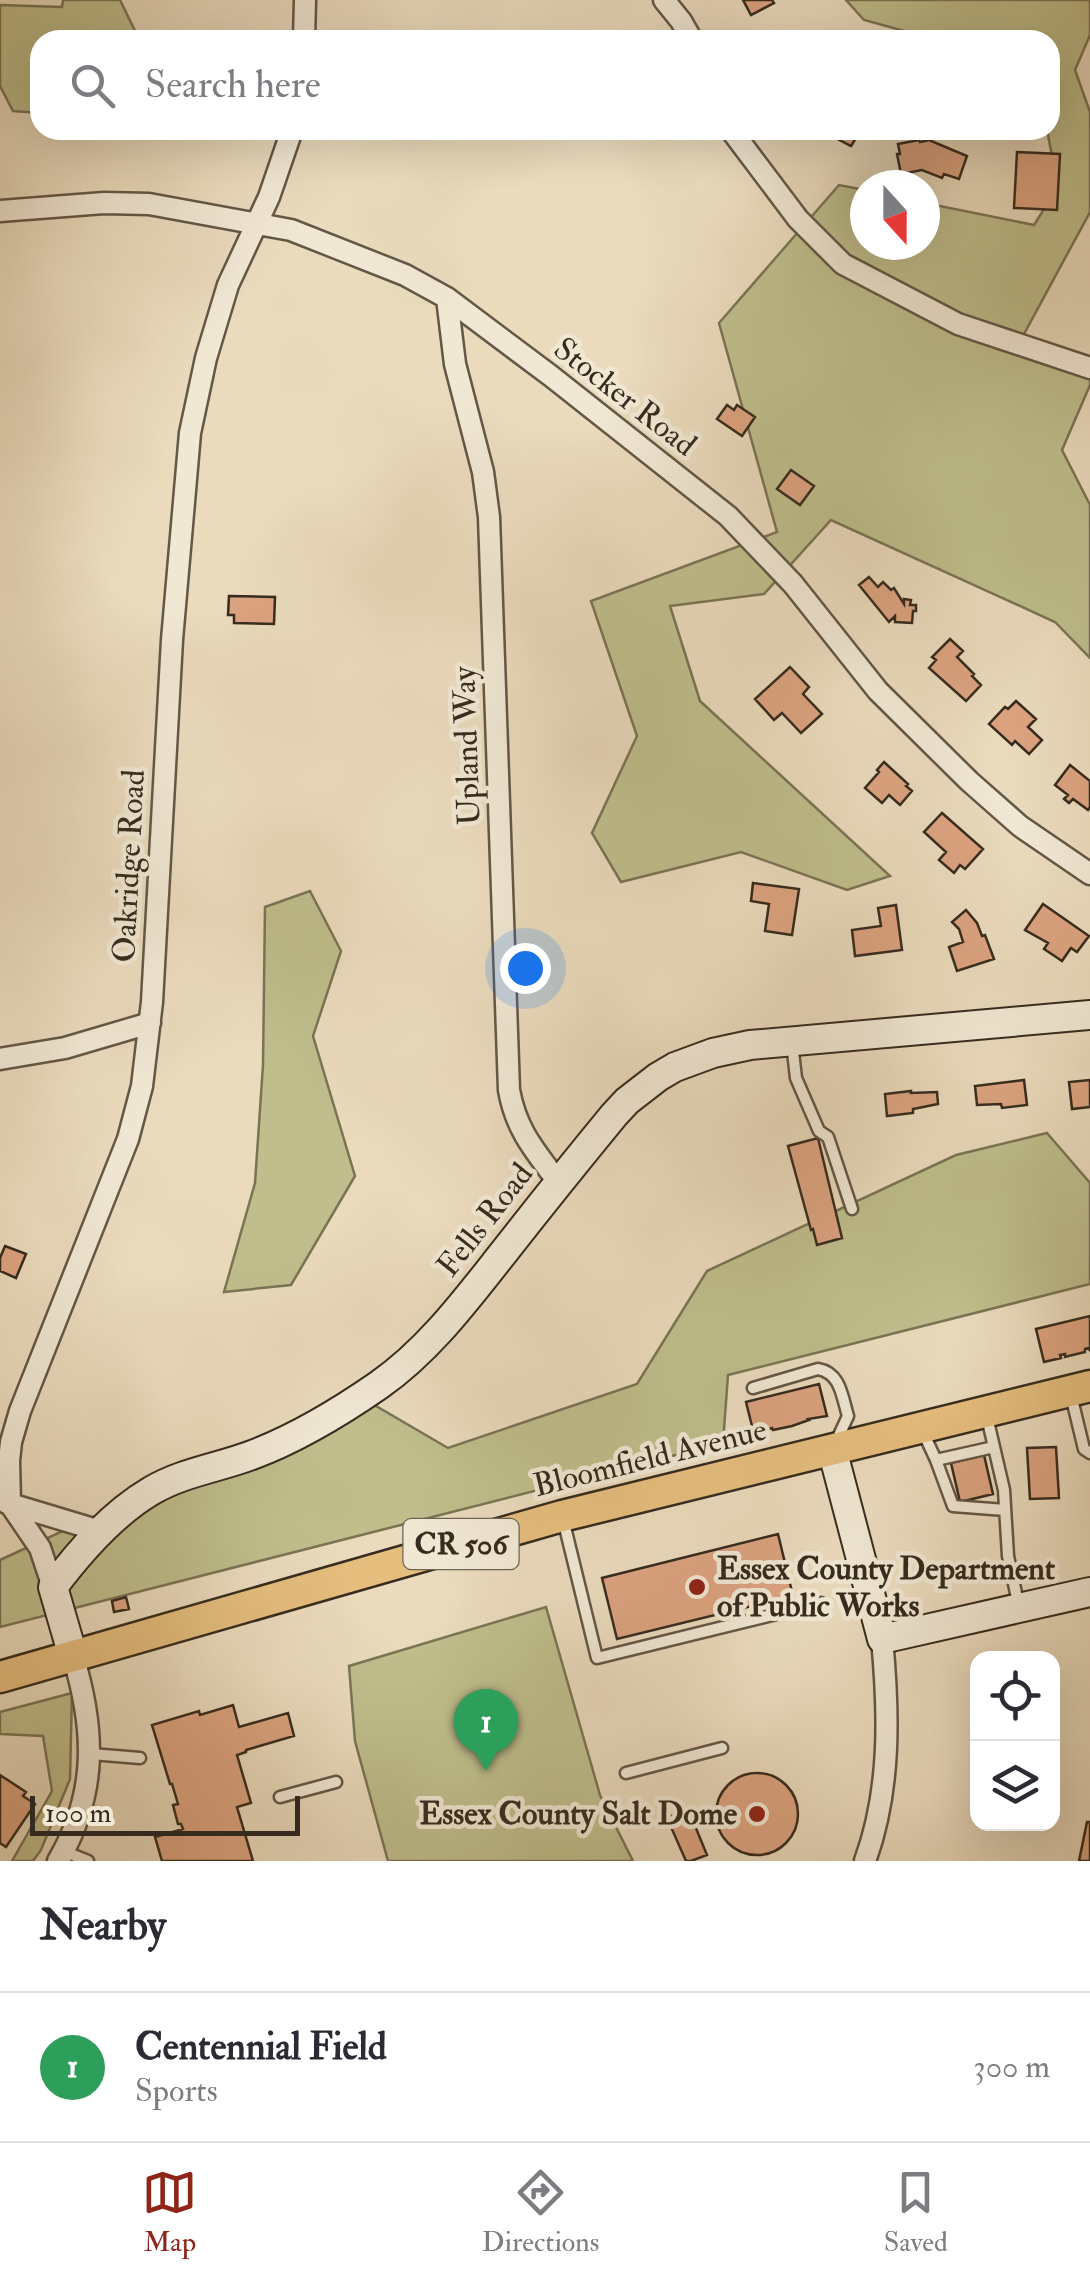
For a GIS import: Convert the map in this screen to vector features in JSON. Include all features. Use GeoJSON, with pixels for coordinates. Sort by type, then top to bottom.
{"type":"FeatureCollection","features":[{"type":"Feature","properties":{"kind":"main road","name":"Bloomfield Avenue"},"geometry":{"type":"LineString","coordinates":[[0,1677],[562,1516],[1080,1388]]}},
{"type":"Feature","properties":{"kind":"street"},"geometry":{"type":"LineString","coordinates":[[304,30],[305,0]]}},
{"type":"Feature","properties":{"kind":"street"},"geometry":{"type":"LineString","coordinates":[[664,0],[686,30]]}},
{"type":"Feature","properties":{"kind":"street","name":"Oakridge Road"},"geometry":{"type":"LineString","coordinates":[[5,1503],[14,1426],[128,1139],[142,1086],[150,1023],[172,640],[190,433],[228,285],[269,197],[289,140]]}},
{"type":"Feature","properties":{"kind":"street"},"geometry":{"type":"LineString","coordinates":[[738,140],[798,218],[843,264],[958,324],[1090,368]]}},
{"type":"Feature","properties":{"kind":"street","name":"Stocker Road"},"geometry":{"type":"LineString","coordinates":[[0,210],[150,204],[257,223],[291,230],[405,274],[447,298],[728,516],[793,584],[878,691],[969,781],[1020,826],[1090,874]]}},
{"type":"Feature","properties":{"kind":"street","name":"Upland Way"},"geometry":{"type":"LineString","coordinates":[[447,298],[455,364],[483,472],[489,517],[509,1090],[521,1130],[559,1182]]}},
{"type":"Feature","properties":{"kind":"street","name":"Fells Road"},"geometry":{"type":"LineString","coordinates":[[54,1587],[100,1532],[150,1491],[195,1471],[272,1447],[384,1382],[440,1331],[614,1115],[658,1076],[694,1058],[750,1045],[1090,1015]]}},
{"type":"Feature","properties":{"kind":"street"},"geometry":{"type":"LineString","coordinates":[[0,1058],[64,1048],[150,1023]]}},
{"type":"Feature","properties":{"kind":"street"},"geometry":{"type":"LineString","coordinates":[[832,1449],[882,1639],[885,1671],[885,1770],[866,1861]]}},
{"type":"Feature","properties":{"kind":"street"},"geometry":{"type":"LineString","coordinates":[[5,1503],[100,1532]]}},
{"type":"Feature","properties":{"kind":"street"},"geometry":{"type":"LineString","coordinates":[[5,1503],[40,1548],[87,1708],[91,1754],[80,1810],[60,1856]]}},
{"type":"Feature","properties":{"kind":"street"},"geometry":{"type":"LineString","coordinates":[[882,1639],[1090,1592]]}},
{"type":"Feature","properties":{"kind":"lane"},"geometry":{"type":"LineString","coordinates":[[792,1042],[796,1078],[819,1131],[828,1137],[852,1209]]}},
{"type":"Feature","properties":{"kind":"lane"},"geometry":{"type":"LineString","coordinates":[[753,1388],[818,1369],[828,1370],[837,1379],[848,1416],[832,1449]]}},
{"type":"Feature","properties":{"kind":"lane"},"geometry":{"type":"LineString","coordinates":[[1080,1388],[1084,1450],[1090,1453]]}},
{"type":"Feature","properties":{"kind":"lane"},"geometry":{"type":"LineString","coordinates":[[985,1412],[1004,1490],[1008,1556],[1019,1608]]}},
{"type":"Feature","properties":{"kind":"lane"},"geometry":{"type":"LineString","coordinates":[[921,1427],[952,1506],[1005,1510]]}},
{"type":"Feature","properties":{"kind":"lane"},"geometry":{"type":"LineString","coordinates":[[936,1460],[994,1447]]}},
{"type":"Feature","properties":{"kind":"lane"},"geometry":{"type":"LineString","coordinates":[[562,1516],[597,1658],[822,1603]]}},
{"type":"Feature","properties":{"kind":"lane"},"geometry":{"type":"LineString","coordinates":[[626,1773],[722,1748]]}},
{"type":"Feature","properties":{"kind":"lane"},"geometry":{"type":"LineString","coordinates":[[91,1754],[140,1758]]}},
{"type":"Feature","properties":{"kind":"lane"},"geometry":{"type":"LineString","coordinates":[[280,1798],[336,1782]]}},
{"type":"Feature","properties":{"kind":"lane"},"geometry":{"type":"LineString","coordinates":[[60,1856],[88,1861]]}},
{"type":"Feature","properties":{"kind":"shaded area"},"geometry":{"type":"Polygon","coordinates":[[[63,0],[120,0],[135,30],[30,30],[30,112],[13,111],[0,86],[0,5],[62,7],[63,0]]]}},
{"type":"Feature","properties":{"kind":"shaded area"},"geometry":{"type":"Polygon","coordinates":[[[846,0],[1090,0],[1090,35],[1075,70],[1090,112],[1090,212],[1017,347],[1090,369],[1090,385],[1062,450],[1090,505],[1090,658],[1055,622],[831,520],[764,594],[670,606],[700,701],[890,876],[847,890],[741,852],[621,882],[592,833],[637,736],[591,601],[777,532],[719,323],[839,185],[850,187],[850,260],[940,260],[940,206],[1034,225],[1058,187],[1049,140],[1060,140],[1060,30],[900,30],[864,20],[846,0]]]}},
{"type":"Feature","properties":{"kind":"shaded area"},"geometry":{"type":"Polygon","coordinates":[[[310,891],[341,951],[313,1036],[355,1176],[291,1285],[224,1292],[255,1183],[263,1065],[265,907],[310,891]]]}},
{"type":"Feature","properties":{"kind":"shaded area"},"geometry":{"type":"Polygon","coordinates":[[[1047,1133],[1090,1183],[1090,1284],[728,1375],[723,1443],[0,1627],[0,1560],[357,1395],[448,1448],[637,1384],[707,1271],[956,1155],[1047,1133]]]}},
{"type":"Feature","properties":{"kind":"shaded area"},"geometry":{"type":"Polygon","coordinates":[[[546,1607],[600,1795],[633,1861],[388,1861],[355,1741],[349,1666],[546,1607]]]}},
{"type":"Feature","properties":{"kind":"shaded area"},"geometry":{"type":"Polygon","coordinates":[[[72,1693],[70,1779],[41,1850],[33,1861],[12,1861],[52,1791],[43,1736],[0,1734],[0,1712],[72,1693]]]}},
{"type":"Feature","properties":{"kind":"building"},"geometry":{"type":"Polygon","coordinates":[[[743,0],[772,0],[774,3],[751,15],[743,0]]]}},
{"type":"Feature","properties":{"kind":"building"},"geometry":{"type":"Polygon","coordinates":[[[929,140],[967,156],[959,179],[944,174],[940,177],[940,170],[900,170],[898,144],[929,140]]]}},
{"type":"Feature","properties":{"kind":"building"},"geometry":{"type":"Polygon","coordinates":[[[1017,152],[1060,154],[1057,210],[1014,208],[1017,152]]]}},
{"type":"Feature","properties":{"kind":"building"},"geometry":{"type":"Polygon","coordinates":[[[727,405],[734,410],[737,405],[755,417],[742,436],[717,419],[727,405]]]}},
{"type":"Feature","properties":{"kind":"building"},"geometry":{"type":"Polygon","coordinates":[[[791,470],[814,486],[800,505],[777,489],[791,470]]]}},
{"type":"Feature","properties":{"kind":"building"},"geometry":{"type":"Polygon","coordinates":[[[869,577],[878,587],[883,582],[891,590],[894,588],[904,604],[904,599],[916,605],[912,623],[895,622],[895,616],[889,622],[859,585],[869,577]]]}},
{"type":"Feature","properties":{"kind":"building"},"geometry":{"type":"Polygon","coordinates":[[[229,596],[275,597],[274,624],[234,623],[234,615],[228,615],[229,596]]]}},
{"type":"Feature","properties":{"kind":"building"},"geometry":{"type":"Polygon","coordinates":[[[950,639],[963,651],[957,657],[981,685],[966,701],[929,668],[936,660],[932,657],[950,639]]]}},
{"type":"Feature","properties":{"kind":"building"},"geometry":{"type":"Polygon","coordinates":[[[790,667],[809,687],[803,694],[822,714],[801,733],[782,713],[774,720],[755,699],[790,667]]]}},
{"type":"Feature","properties":{"kind":"building"},"geometry":{"type":"Polygon","coordinates":[[[1016,701],[1036,719],[1028,727],[1042,740],[1029,754],[989,724],[1016,701]]]}},
{"type":"Feature","properties":{"kind":"building"},"geometry":{"type":"Polygon","coordinates":[[[884,762],[912,791],[900,805],[889,795],[882,803],[865,788],[884,762]]]}},
{"type":"Feature","properties":{"kind":"building"},"geometry":{"type":"Polygon","coordinates":[[[1070,765],[1090,781],[1088,810],[1073,799],[1069,803],[1064,799],[1068,795],[1055,785],[1070,765]]]}},
{"type":"Feature","properties":{"kind":"building"},"geometry":{"type":"Polygon","coordinates":[[[942,813],[983,849],[965,869],[960,865],[954,873],[939,860],[946,852],[924,832],[942,813]]]}},
{"type":"Feature","properties":{"kind":"building"},"geometry":{"type":"Polygon","coordinates":[[[753,883],[799,889],[792,935],[765,931],[769,904],[751,901],[753,883]]]}},
{"type":"Feature","properties":{"kind":"building"},"geometry":{"type":"Polygon","coordinates":[[[1043,904],[1089,936],[1077,952],[1071,948],[1062,961],[1044,949],[1048,943],[1025,930],[1043,904]]]}},
{"type":"Feature","properties":{"kind":"building"},"geometry":{"type":"Polygon","coordinates":[[[896,905],[902,950],[855,956],[852,930],[881,926],[878,908],[896,905]]]}},
{"type":"Feature","properties":{"kind":"building"},"geometry":{"type":"Polygon","coordinates":[[[966,910],[985,935],[994,959],[957,971],[949,947],[963,942],[952,922],[966,910]]]}},
{"type":"Feature","properties":{"kind":"building"},"geometry":{"type":"Polygon","coordinates":[[[1024,1080],[1027,1105],[977,1105],[975,1086],[1024,1080]]]}},
{"type":"Feature","properties":{"kind":"building"},"geometry":{"type":"Polygon","coordinates":[[[1090,1080],[1090,1107],[1072,1109],[1069,1082],[1090,1080]]]}},
{"type":"Feature","properties":{"kind":"building"},"geometry":{"type":"Polygon","coordinates":[[[937,1092],[938,1104],[913,1109],[913,1113],[887,1116],[885,1094],[937,1092]]]}},
{"type":"Feature","properties":{"kind":"building"},"geometry":{"type":"Polygon","coordinates":[[[818,1138],[842,1238],[817,1245],[788,1146],[818,1138]]]}},
{"type":"Feature","properties":{"kind":"building"},"geometry":{"type":"Polygon","coordinates":[[[5,1246],[26,1254],[16,1278],[0,1271],[5,1246]]]}},
{"type":"Feature","properties":{"kind":"building"},"geometry":{"type":"Polygon","coordinates":[[[1090,1316],[1090,1351],[1089,1348],[1044,1362],[1036,1329],[1090,1316]]]}},
{"type":"Feature","properties":{"kind":"building"},"geometry":{"type":"Polygon","coordinates":[[[819,1384],[827,1416],[754,1434],[746,1402],[819,1384]]]}},
{"type":"Feature","properties":{"kind":"building"},"geometry":{"type":"Polygon","coordinates":[[[1056,1447],[1059,1498],[1030,1499],[1027,1448],[1056,1447]]]}},
{"type":"Feature","properties":{"kind":"building"},"geometry":{"type":"Polygon","coordinates":[[[984,1455],[993,1494],[960,1502],[951,1463],[984,1455]]]}},
{"type":"Feature","properties":{"kind":"building","name":"Essex County Department of Public Works"},"geometry":{"type":"Polygon","coordinates":[[[778,1534],[793,1596],[617,1639],[602,1578],[778,1534]]]}},
{"type":"Feature","properties":{"kind":"building"},"geometry":{"type":"Polygon","coordinates":[[[126,1597],[129,1609],[114,1612],[112,1601],[126,1597]]]}},
{"type":"Feature","properties":{"kind":"building"},"geometry":{"type":"Polygon","coordinates":[[[233,1705],[239,1727],[288,1713],[294,1736],[237,1755],[251,1803],[237,1807],[253,1861],[162,1861],[155,1837],[183,1829],[178,1824],[173,1805],[178,1804],[152,1725],[233,1705]]]}},
{"type":"Feature","properties":{"kind":"building","name":"Essex County Salt Dome"},"geometry":{"type":"Polygon","coordinates":[[[749,1773],[765,1773],[791,1791],[798,1814],[795,1830],[786,1843],[765,1855],[749,1855],[723,1837],[716,1822],[716,1806],[734,1780],[749,1773]]]}},
{"type":"Feature","properties":{"kind":"building"},"geometry":{"type":"Polygon","coordinates":[[[0,1775],[26,1792],[23,1796],[35,1804],[6,1847],[0,1843],[0,1775]]]}},
{"type":"Feature","properties":{"kind":"building"},"geometry":{"type":"Polygon","coordinates":[[[688,1809],[707,1855],[691,1861],[686,1861],[667,1818],[688,1809]]]}},
{"type":"Feature","properties":{"kind":"building"},"geometry":{"type":"Polygon","coordinates":[[[1087,1822],[1090,1861],[1079,1861],[1087,1822]]]}},
{"type":"Feature","properties":{"kind":"place","name":"Essex County Department of Public Works"},"geometry":{"type":"Point","coordinates":[697,1587]}},
{"type":"Feature","properties":{"kind":"place","name":"Centennial Field"},"geometry":{"type":"Point","coordinates":[486,1771]}},
{"type":"Feature","properties":{"kind":"place","name":"Essex County Salt Dome"},"geometry":{"type":"Point","coordinates":[757,1814]}}]}
